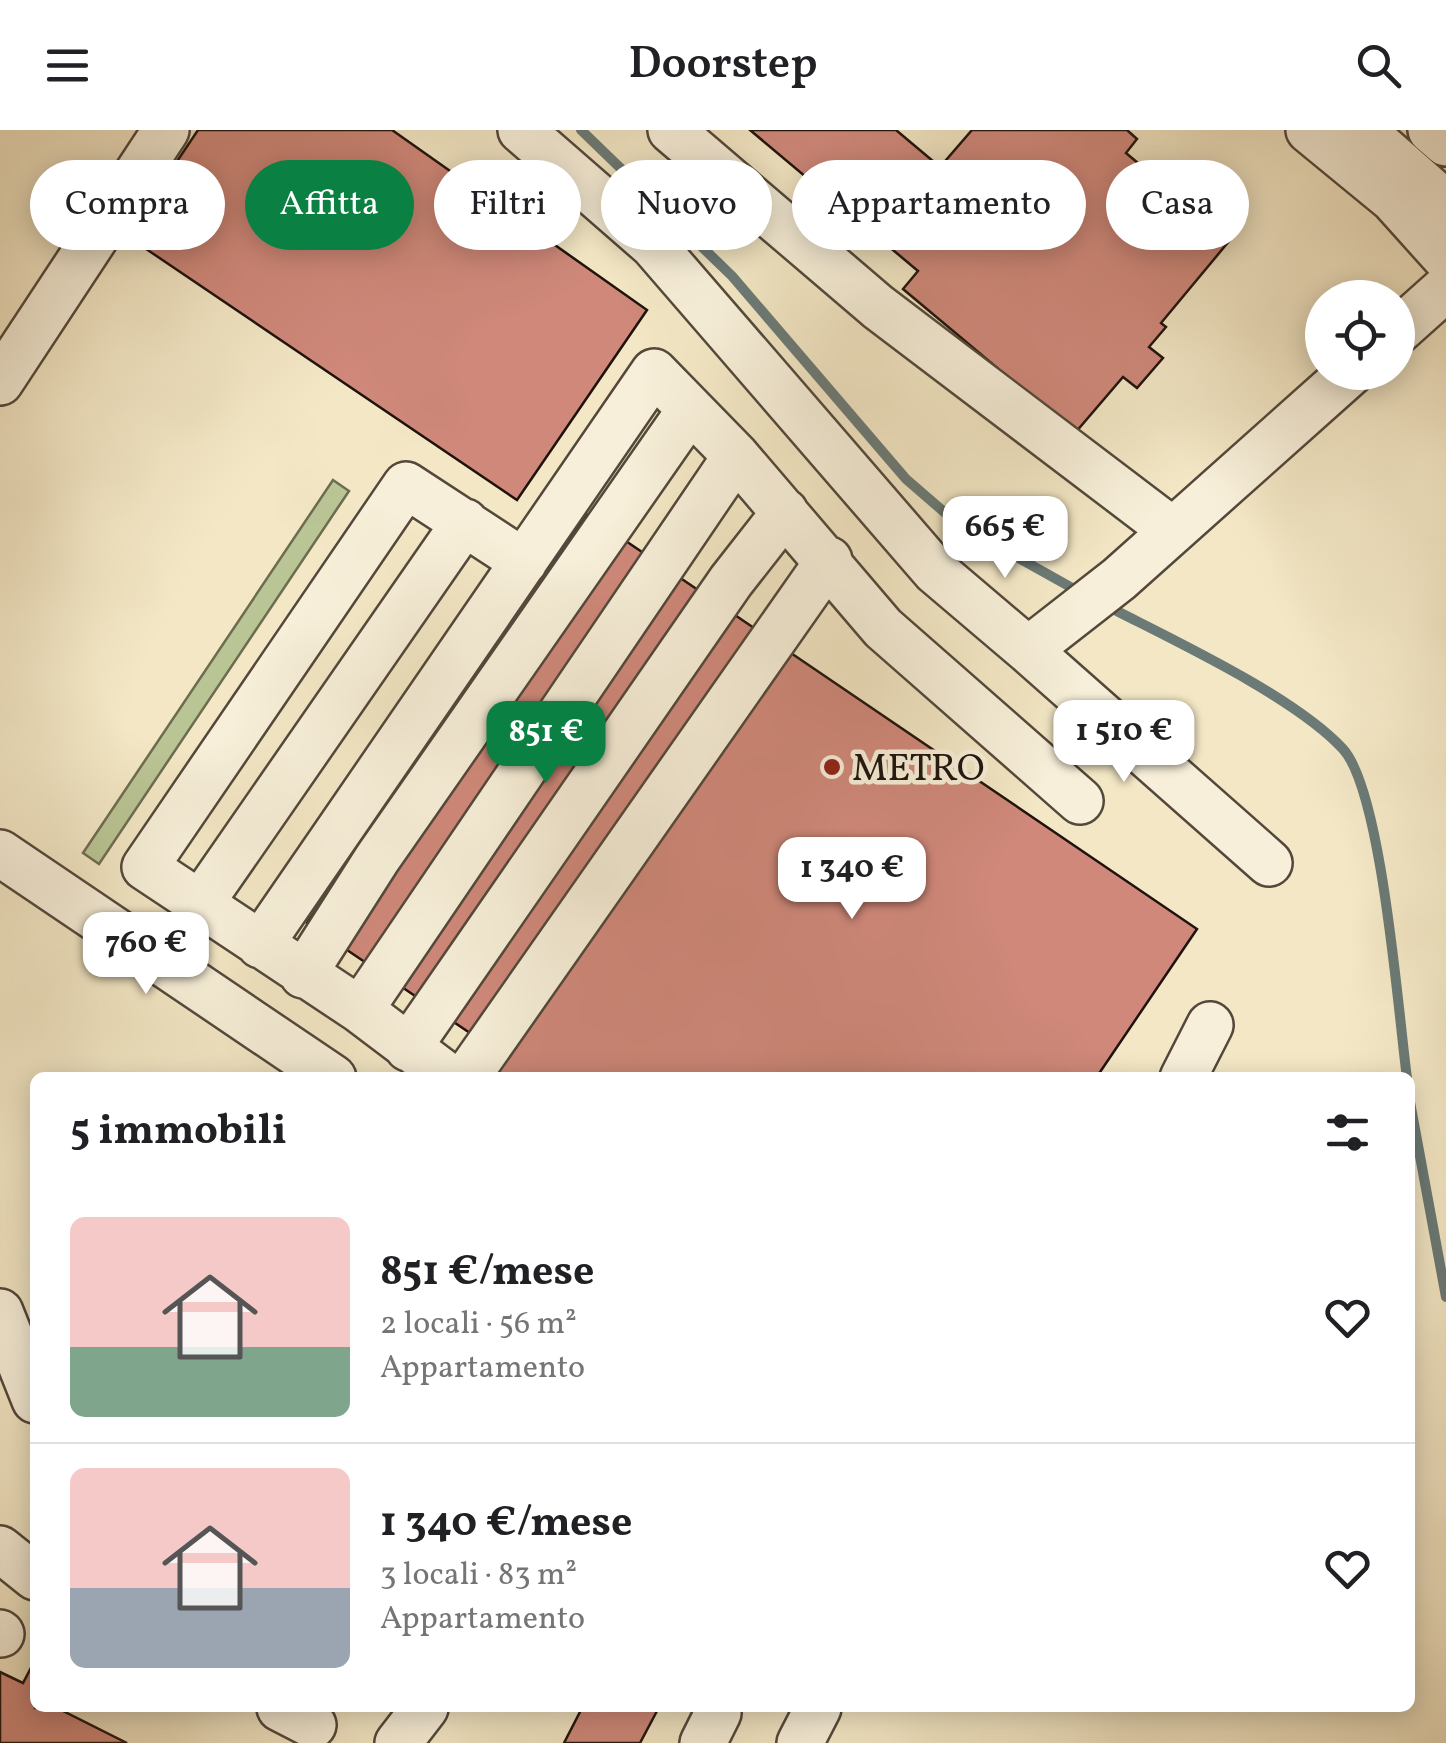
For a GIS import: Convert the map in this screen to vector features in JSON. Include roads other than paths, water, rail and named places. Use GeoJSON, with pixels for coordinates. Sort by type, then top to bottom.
{"type":"FeatureCollection","features":[{"type":"Feature","properties":{"kind":"street"},"geometry":{"type":"LineString","coordinates":[[0,382],[166,130]]}},
{"type":"Feature","properties":{"kind":"street"},"geometry":{"type":"LineString","coordinates":[[521,130],[653,245],[935,571],[1269,863]]}},
{"type":"Feature","properties":{"kind":"street"},"geometry":{"type":"LineString","coordinates":[[671,130],[878,307],[1173,531]]}},
{"type":"Feature","properties":{"kind":"street"},"geometry":{"type":"LineString","coordinates":[[1309,130],[1393,199],[1446,258]]}},
{"type":"Feature","properties":{"kind":"street"},"geometry":{"type":"LineString","coordinates":[[1362,130],[1446,204]]}},
{"type":"Feature","properties":{"kind":"street"},"geometry":{"type":"LineString","coordinates":[[1431,130],[1446,143]]}},
{"type":"Feature","properties":{"kind":"street"},"geometry":{"type":"LineString","coordinates":[[1415,316],[1446,288]]}},
{"type":"Feature","properties":{"kind":"street"},"geometry":{"type":"LineString","coordinates":[[260,945],[654,372],[736,456],[829,560],[883,628],[1080,802]]}},
{"type":"Feature","properties":{"kind":"street"},"geometry":{"type":"LineString","coordinates":[[1028,650],[1074,618],[1331,390]]}},
{"type":"Feature","properties":{"kind":"street"},"geometry":{"type":"LineString","coordinates":[[302,975],[377,860],[690,410]]}},
{"type":"Feature","properties":{"kind":"street"},"geometry":{"type":"LineString","coordinates":[[360,1010],[736,456]]}},
{"type":"Feature","properties":{"kind":"street"},"geometry":{"type":"LineString","coordinates":[[442,1072],[360,1010],[144,867],[406,485],[524,562]]}},
{"type":"Feature","properties":{"kind":"street"},"geometry":{"type":"LineString","coordinates":[[408,1048],[731,581],[785,512]]}},
{"type":"Feature","properties":{"kind":"street"},"geometry":{"type":"LineString","coordinates":[[200,904],[465,522]]}},
{"type":"Feature","properties":{"kind":"street"},"geometry":{"type":"LineString","coordinates":[[470,1072],[829,560]]}},
{"type":"Feature","properties":{"kind":"street"},"geometry":{"type":"LineString","coordinates":[[246,723],[361,798]]}},
{"type":"Feature","properties":{"kind":"street"},"geometry":{"type":"LineString","coordinates":[[0,853],[324,1072]]}},
{"type":"Feature","properties":{"kind":"street"},"geometry":{"type":"LineString","coordinates":[[1186,1072],[1210,1025]]}},
{"type":"Feature","properties":{"kind":"street"},"geometry":{"type":"LineString","coordinates":[[0,1312],[30,1387]]}},
{"type":"Feature","properties":{"kind":"street"},"geometry":{"type":"LineString","coordinates":[[0,1549],[30,1573]]}},
{"type":"Feature","properties":{"kind":"street"},"geometry":{"type":"LineString","coordinates":[[398,1743],[422,1712]]}},
{"type":"Feature","properties":{"kind":"street"},"geometry":{"type":"LineString","coordinates":[[703,1743],[717,1712]]}},
{"type":"Feature","properties":{"kind":"street"},"geometry":{"type":"LineString","coordinates":[[800,1743],[816,1712]]}},
{"type":"Feature","properties":{"kind":"waterway"},"geometry":{"type":"LineString","coordinates":[[581,130],[732,276],[906,479],[958,524],[1083,594]]}},
{"type":"Feature","properties":{"kind":"waterway"},"geometry":{"type":"LineString","coordinates":[[1107,606],[1264,689],[1343,749],[1357,773],[1378,854],[1406,1072]]}},
{"type":"Feature","properties":{"kind":"waterway"},"geometry":{"type":"LineString","coordinates":[[1415,1129],[1446,1297]]}},
{"type":"Feature","properties":{"kind":"place","name":"METRO"},"geometry":{"type":"Point","coordinates":[832,767]}}]}
